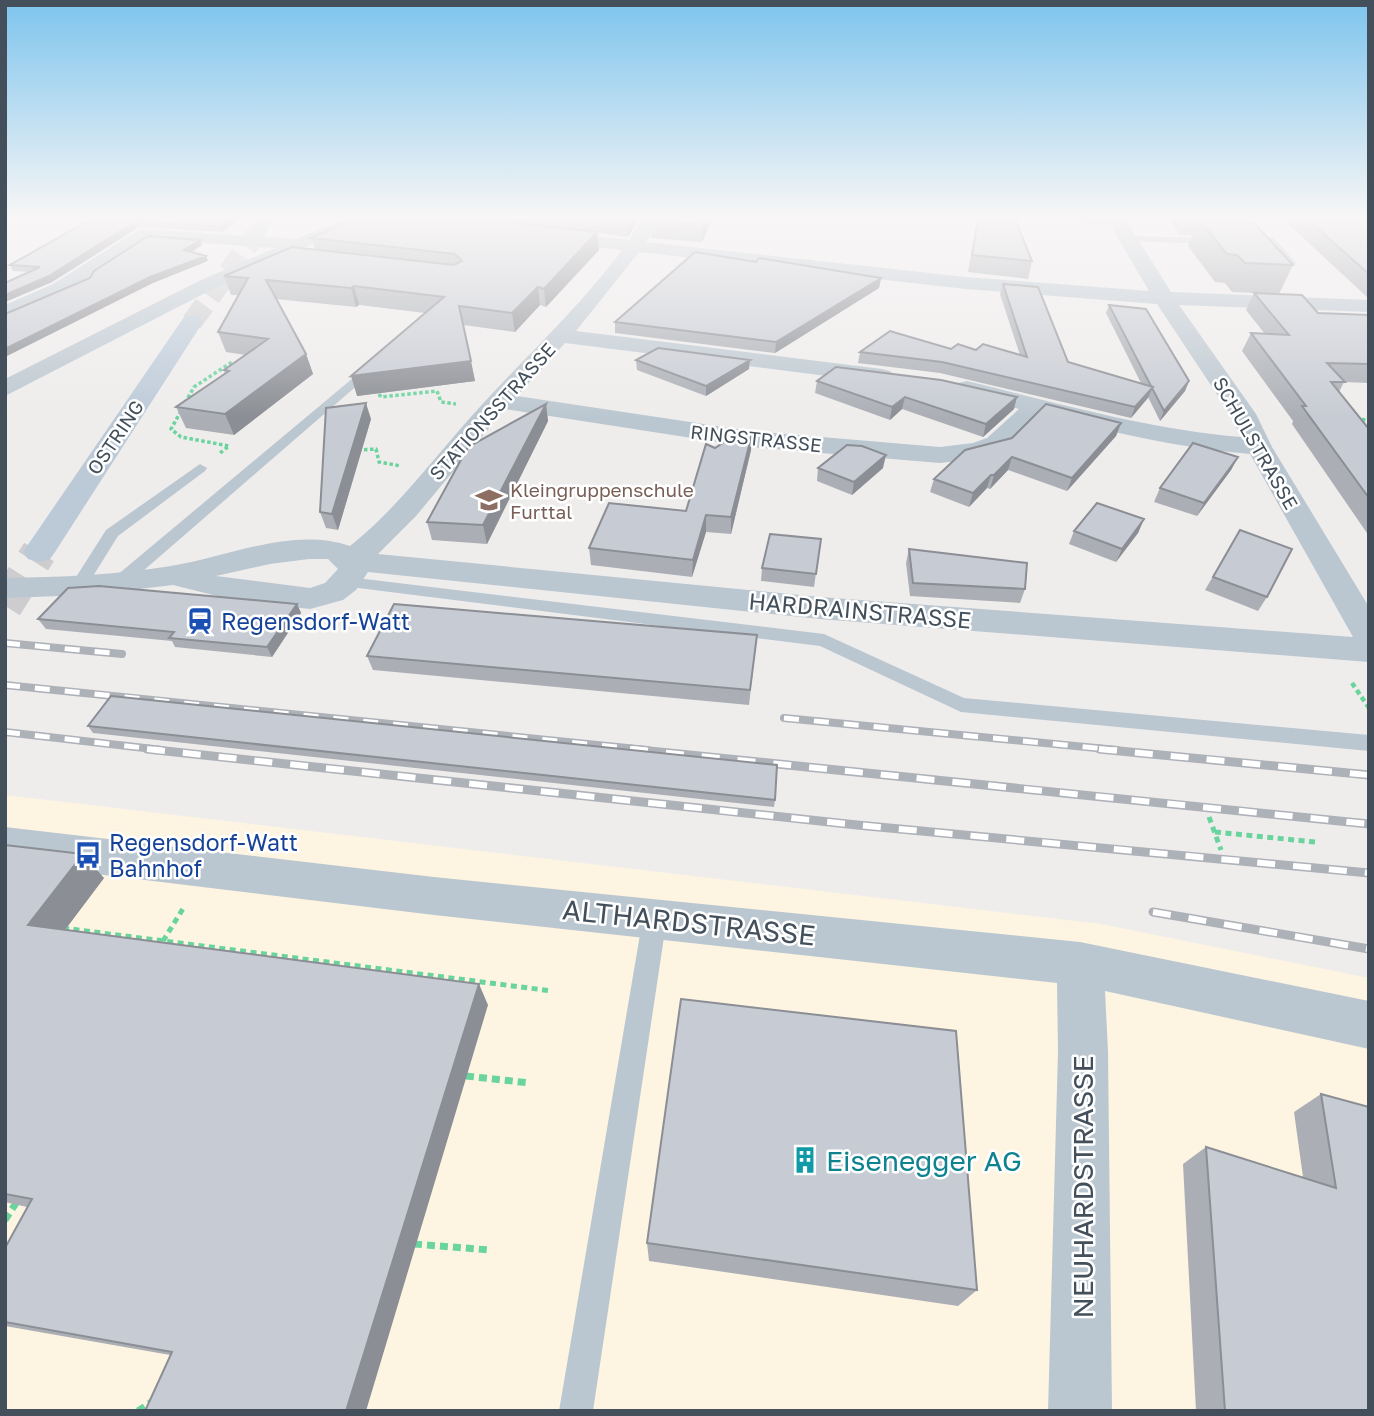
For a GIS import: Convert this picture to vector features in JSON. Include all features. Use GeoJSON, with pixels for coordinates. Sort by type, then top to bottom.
{"type":"FeatureCollection","features":[{"type":"Feature","properties":{"kind":"main road","name":"OSTRING"},"geometry":{"type":"LineString","coordinates":[[39,552],[192,322]]}},
{"type":"Feature","properties":{"kind":"street"},"geometry":{"type":"LineString","coordinates":[[5,313],[66,285]]}},
{"type":"Feature","properties":{"kind":"street"},"geometry":{"type":"LineString","coordinates":[[5,389],[206,285]]}},
{"type":"Feature","properties":{"kind":"street","name":"STATIONSSTRASSE"},"geometry":{"type":"LineString","coordinates":[[350,572],[602,285]]}},
{"type":"Feature","properties":{"kind":"street"},"geometry":{"type":"LineString","coordinates":[[993,285],[1164,298],[1369,306]]}},
{"type":"Feature","properties":{"kind":"street","name":"SCHULSTRASSE"},"geometry":{"type":"LineString","coordinates":[[1156,285],[1243,414],[1259,447],[1369,635]]}},
{"type":"Feature","properties":{"kind":"street"},"geometry":{"type":"LineString","coordinates":[[560,336],[899,378]]}},
{"type":"Feature","properties":{"kind":"street"},"geometry":{"type":"LineString","coordinates":[[939,383],[1037,404],[1137,431],[1193,441],[1259,447]]}},
{"type":"Feature","properties":{"kind":"street","name":"RINGSTRASSE"},"geometry":{"type":"LineString","coordinates":[[495,406],[750,439],[940,455],[968,453],[1005,440],[1037,404]]}},
{"type":"Feature","properties":{"kind":"street","name":"HARDRAINSTRASSE"},"geometry":{"type":"LineString","coordinates":[[5,588],[79,585],[171,576],[300,551],[328,550],[344,555],[350,572]]}},
{"type":"Feature","properties":{"kind":"street","name":"HARDRAINSTRASSE"},"geometry":{"type":"LineString","coordinates":[[171,576],[196,583],[303,599],[324,597],[350,572],[1369,650]]}},
{"type":"Feature","properties":{"kind":"street","name":"ALTHARDSTRASSE"},"geometry":{"type":"LineString","coordinates":[[5,845],[434,896],[655,917],[1080,964],[1369,1025]]}},
{"type":"Feature","properties":{"kind":"street","name":"NEUHARDSTRASSE"},"geometry":{"type":"LineString","coordinates":[[1080,964],[1083,1051],[1080,1411]]}},
{"type":"Feature","properties":{"kind":"lane"},"geometry":{"type":"LineString","coordinates":[[122,580],[387,353]]}},
{"type":"Feature","properties":{"kind":"lane"},"geometry":{"type":"LineString","coordinates":[[79,585],[112,533],[200,468]]}},
{"type":"Feature","properties":{"kind":"lane"},"geometry":{"type":"LineString","coordinates":[[350,572],[824,640],[961,705],[1369,743]]}},
{"type":"Feature","properties":{"kind":"lane"},"geometry":{"type":"LineString","coordinates":[[576,1411],[655,917]]}},
{"type":"Feature","properties":{"kind":"path"},"geometry":{"type":"LineString","coordinates":[[200,468],[229,446],[181,437],[171,429],[194,387],[232,362]]}},
{"type":"Feature","properties":{"kind":"path"},"geometry":{"type":"LineString","coordinates":[[347,387],[376,389],[381,397],[437,391],[441,402],[495,406]]}},
{"type":"Feature","properties":{"kind":"path"},"geometry":{"type":"LineString","coordinates":[[1347,419],[1369,420]]}},
{"type":"Feature","properties":{"kind":"path"},"geometry":{"type":"LineString","coordinates":[[351,451],[376,449],[379,461],[436,472]]}},
{"type":"Feature","properties":{"kind":"path"},"geometry":{"type":"LineString","coordinates":[[1209,817],[1221,850]]}},
{"type":"Feature","properties":{"kind":"path"},"geometry":{"type":"LineString","coordinates":[[1215,832],[1315,842]]}},
{"type":"Feature","properties":{"kind":"path"},"geometry":{"type":"LineString","coordinates":[[156,951],[189,899]]}},
{"type":"Feature","properties":{"kind":"path"},"geometry":{"type":"LineString","coordinates":[[58,927],[552,991]]}},
{"type":"Feature","properties":{"kind":"path"},"geometry":{"type":"LineString","coordinates":[[466,1076],[530,1083]]}},
{"type":"Feature","properties":{"kind":"path"},"geometry":{"type":"LineString","coordinates":[[5,1220],[23,1192]]}},
{"type":"Feature","properties":{"kind":"path"},"geometry":{"type":"LineString","coordinates":[[414,1244],[490,1250]]}},
{"type":"Feature","properties":{"kind":"path"},"geometry":{"type":"LineString","coordinates":[[138,1411],[152,1402],[159,1391]]}},
{"type":"Feature","properties":{"kind":"shaded area"},"geometry":{"type":"Polygon","coordinates":[[[5,795],[1101,924],[1369,978],[1369,1411],[5,1411],[5,795]]]}},
{"type":"Feature","properties":{"kind":"building"},"geometry":{"type":"Polygon","coordinates":[[[5,285],[28,285],[5,295],[5,285]]]}},
{"type":"Feature","properties":{"kind":"building"},"geometry":{"type":"Polygon","coordinates":[[[73,285],[134,285],[5,349],[5,314],[73,285]]]}},
{"type":"Feature","properties":{"kind":"building"},"geometry":{"type":"Polygon","coordinates":[[[244,285],[269,285],[306,354],[225,414],[176,407],[229,371],[224,370],[268,339],[218,332],[244,285]]]}},
{"type":"Feature","properties":{"kind":"building"},"geometry":{"type":"Polygon","coordinates":[[[320,285],[548,285],[544,289],[538,287],[512,313],[459,306],[471,361],[351,376],[444,297],[354,286],[320,285]]]}},
{"type":"Feature","properties":{"kind":"building"},"geometry":{"type":"Polygon","coordinates":[[[657,285],[869,285],[776,342],[615,322],[657,285]]]}},
{"type":"Feature","properties":{"kind":"building"},"geometry":{"type":"Polygon","coordinates":[[[1003,285],[1038,287],[1068,362],[1153,387],[1135,407],[942,362],[860,352],[890,331],[951,349],[958,344],[976,350],[983,344],[1027,357],[1003,285]]]}},
{"type":"Feature","properties":{"kind":"building"},"geometry":{"type":"Polygon","coordinates":[[[1254,293],[1302,295],[1318,313],[1369,315],[1369,364],[1327,363],[1345,382],[1331,382],[1369,429],[1369,498],[1302,406],[1306,406],[1251,333],[1289,335],[1254,293]]]}},
{"type":"Feature","properties":{"kind":"building"},"geometry":{"type":"Polygon","coordinates":[[[1109,305],[1146,309],[1189,381],[1164,411],[1153,387],[1109,305]]]}},
{"type":"Feature","properties":{"kind":"building"},"geometry":{"type":"Polygon","coordinates":[[[658,348],[750,360],[706,386],[636,360],[658,348]]]}},
{"type":"Feature","properties":{"kind":"building"},"geometry":{"type":"Polygon","coordinates":[[[836,367],[941,380],[1017,397],[986,424],[905,397],[892,407],[817,381],[836,367]]]}},
{"type":"Feature","properties":{"kind":"building"},"geometry":{"type":"Polygon","coordinates":[[[366,403],[332,514],[320,512],[326,408],[366,403]]]}},
{"type":"Feature","properties":{"kind":"building"},"geometry":{"type":"Polygon","coordinates":[[[546,404],[483,525],[427,522],[468,447],[546,404]]]}},
{"type":"Feature","properties":{"kind":"building"},"geometry":{"type":"Polygon","coordinates":[[[1046,404],[1121,423],[1072,478],[1012,457],[973,493],[934,479],[965,450],[1012,438],[1046,404]]]}},
{"type":"Feature","properties":{"kind":"building"},"geometry":{"type":"Polygon","coordinates":[[[739,432],[752,434],[731,517],[706,515],[693,560],[589,548],[609,503],[686,511],[706,444],[715,448],[739,432]]]}},
{"type":"Feature","properties":{"kind":"building"},"geometry":{"type":"Polygon","coordinates":[[[1193,443],[1238,457],[1204,503],[1160,488],[1193,443]]]}},
{"type":"Feature","properties":{"kind":"building"},"geometry":{"type":"Polygon","coordinates":[[[847,445],[862,446],[886,455],[854,482],[818,468],[847,445]]]}},
{"type":"Feature","properties":{"kind":"building"},"geometry":{"type":"Polygon","coordinates":[[[1097,503],[1144,519],[1122,549],[1074,531],[1097,503]]]}},
{"type":"Feature","properties":{"kind":"building"},"geometry":{"type":"Polygon","coordinates":[[[1240,530],[1292,549],[1267,597],[1213,577],[1240,530]]]}},
{"type":"Feature","properties":{"kind":"building"},"geometry":{"type":"Polygon","coordinates":[[[770,534],[821,539],[816,574],[762,568],[770,534]]]}},
{"type":"Feature","properties":{"kind":"building"},"geometry":{"type":"Polygon","coordinates":[[[909,549],[1027,563],[1025,589],[913,583],[909,549]]]}},
{"type":"Feature","properties":{"kind":"building"},"geometry":{"type":"Polygon","coordinates":[[[99,586],[297,604],[267,647],[169,638],[174,632],[38,619],[68,588],[99,586]]]}},
{"type":"Feature","properties":{"kind":"building"},"geometry":{"type":"Polygon","coordinates":[[[394,604],[757,635],[750,690],[367,656],[394,604]]]}},
{"type":"Feature","properties":{"kind":"building"},"geometry":{"type":"Polygon","coordinates":[[[111,696],[777,765],[775,800],[88,726],[111,696]]]}},
{"type":"Feature","properties":{"kind":"building"},"geometry":{"type":"Polygon","coordinates":[[[5,845],[83,854],[28,925],[479,984],[346,1411],[145,1411],[172,1352],[5,1322],[5,1248],[32,1199],[5,1194],[5,845]]]}},
{"type":"Feature","properties":{"kind":"building","name":"Eisenegger AG"},"geometry":{"type":"Polygon","coordinates":[[[681,999],[956,1031],[977,1290],[647,1243],[681,999]]]}},
{"type":"Feature","properties":{"kind":"building"},"geometry":{"type":"Polygon","coordinates":[[[1321,1094],[1369,1107],[1369,1411],[1225,1411],[1206,1147],[1336,1188],[1321,1094]]]}},
{"type":"Feature","properties":{"kind":"tunnel"},"geometry":{"type":"LineString","coordinates":[[192,322],[219,285]]}},
{"type":"Feature","properties":{"kind":"tunnel"},"geometry":{"type":"LineString","coordinates":[[5,606],[39,552]]}},
{"type":"Feature","properties":{"kind":"railway"},"geometry":{"type":"LineString","coordinates":[[5,643],[122,654]]}},
{"type":"Feature","properties":{"kind":"railway"},"geometry":{"type":"LineString","coordinates":[[5,685],[647,750]]}},
{"type":"Feature","properties":{"kind":"railway"},"geometry":{"type":"LineString","coordinates":[[784,718],[1117,750]]}},
{"type":"Feature","properties":{"kind":"railway"},"geometry":{"type":"LineString","coordinates":[[5,732],[162,750]]}},
{"type":"Feature","properties":{"kind":"railway"},"geometry":{"type":"LineString","coordinates":[[147,749],[857,825],[1369,873]]}},
{"type":"Feature","properties":{"kind":"railway"},"geometry":{"type":"LineString","coordinates":[[630,749],[1369,824]]}},
{"type":"Feature","properties":{"kind":"railway"},"geometry":{"type":"LineString","coordinates":[[1099,749],[1369,775]]}},
{"type":"Feature","properties":{"kind":"railway"},"geometry":{"type":"LineString","coordinates":[[1153,912],[1369,949]]}},
{"type":"Feature","properties":{"kind":"place","name":"Kleingruppenschule Furttal"},"geometry":{"type":"Point","coordinates":[489,500]}},
{"type":"Feature","properties":{"kind":"place","name":"Regensdorf-Watt"},"geometry":{"type":"Point","coordinates":[200,621]}},
{"type":"Feature","properties":{"kind":"place","name":"Regensdorf-Watt Bahnhof"},"geometry":{"type":"Point","coordinates":[88,855]}},
{"type":"Feature","properties":{"kind":"place","name":"Eisenegger AG"},"geometry":{"type":"Point","coordinates":[805,1160]}}]}
